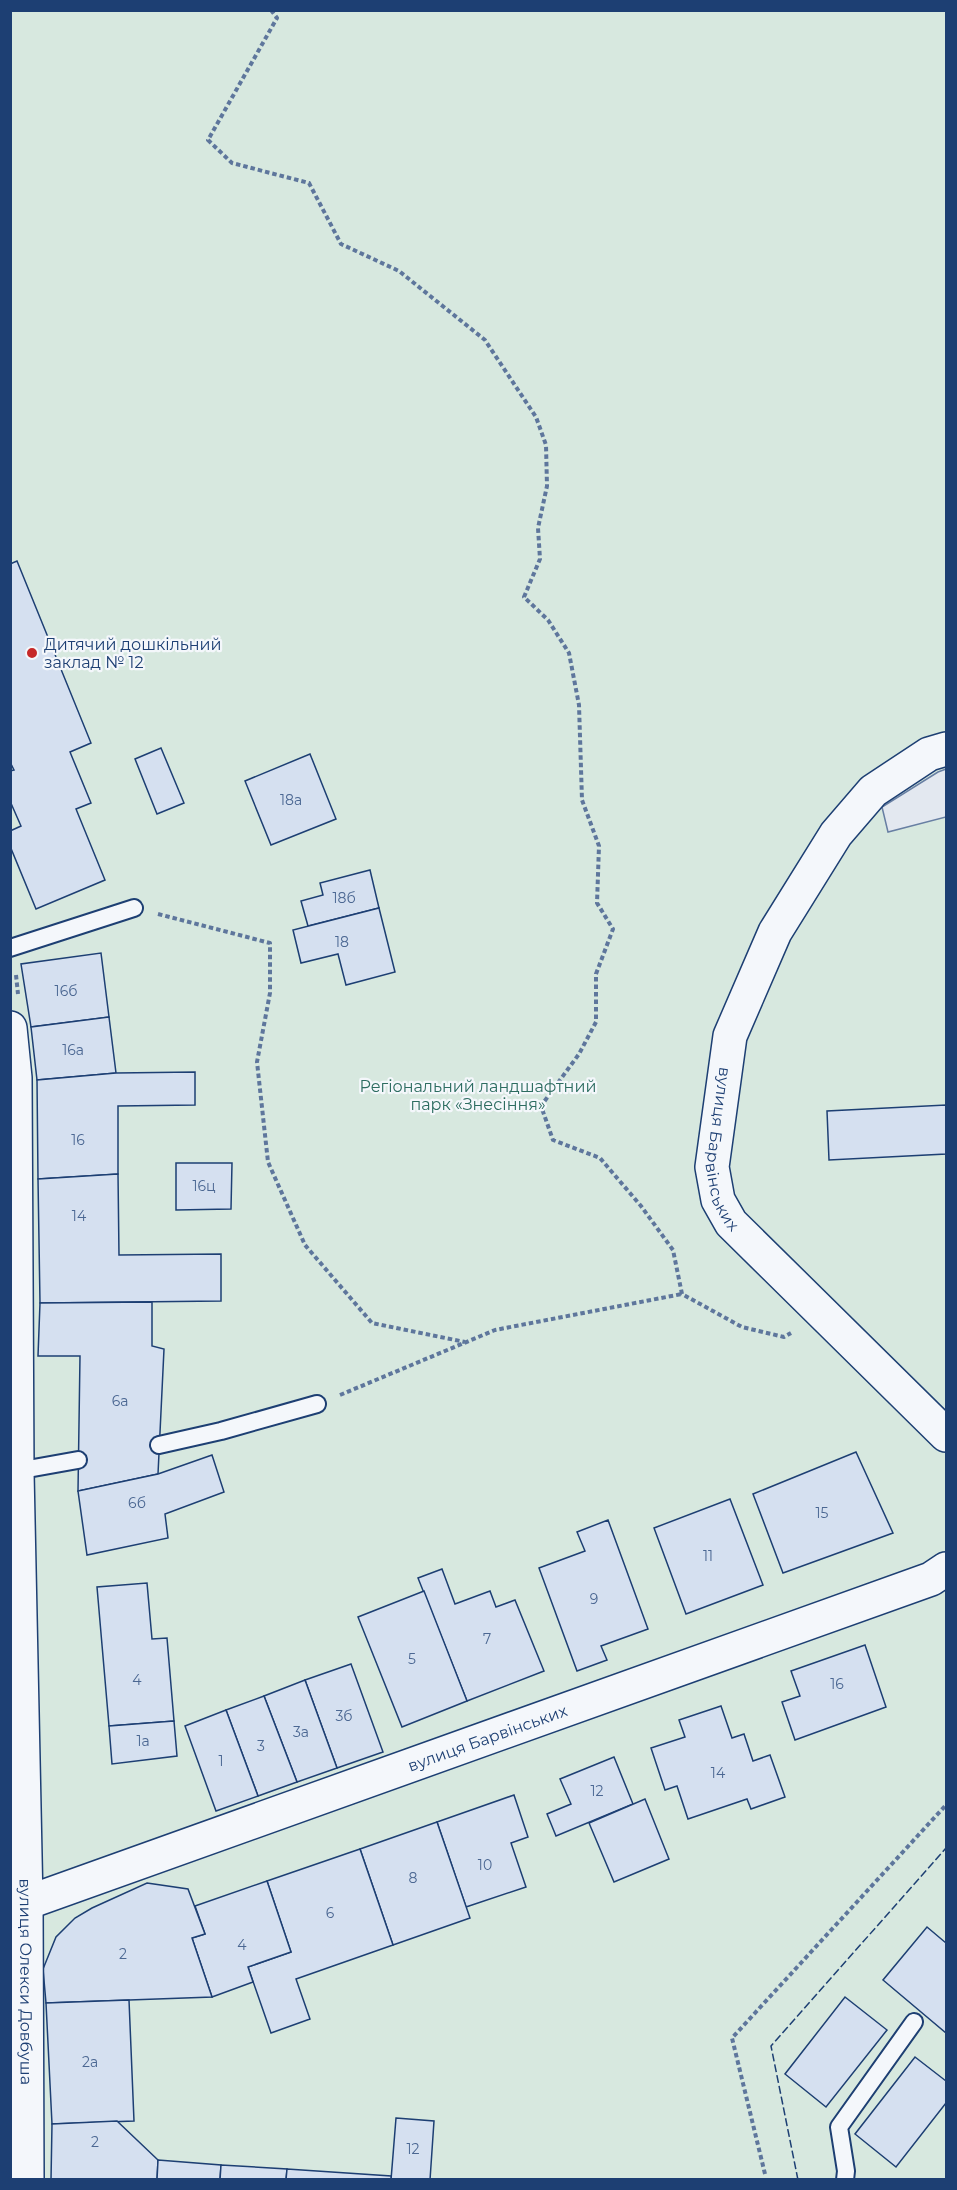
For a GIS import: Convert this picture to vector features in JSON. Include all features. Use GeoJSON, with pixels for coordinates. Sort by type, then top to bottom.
{"type":"FeatureCollection","features":[{"type":"Feature","properties":{"kind":"street","name":"вулиця Барвінських"},"geometry":{"type":"LineString","coordinates":[[946,749],[929,754],[873,791],[836,834],[775,932],[730,1036],[712,1167],[718,1200],[731,1223],[946,1435]]}},
{"type":"Feature","properties":{"kind":"street","name":"вулиця Олекси Довбуша"},"geometry":{"type":"LineString","coordinates":[[10,1028],[13,1078],[17,1787],[26,1903],[27,2180]]}},
{"type":"Feature","properties":{"kind":"street","name":"вулиця Барвінських"},"geometry":{"type":"LineString","coordinates":[[26,1903],[931,1579],[946,1569]]}},
{"type":"Feature","properties":{"kind":"lane"},"geometry":{"type":"LineString","coordinates":[[10,948],[134,908]]}},
{"type":"Feature","properties":{"kind":"lane"},"geometry":{"type":"LineString","coordinates":[[159,1445],[221,1431],[318,1404]]}},
{"type":"Feature","properties":{"kind":"lane"},"geometry":{"type":"LineString","coordinates":[[14,1488],[78,1460]]}},
{"type":"Feature","properties":{"kind":"lane"},"geometry":{"type":"LineString","coordinates":[[847,2177],[839,2127],[914,2022]]}},
{"type":"Feature","properties":{"kind":"path"},"geometry":{"type":"LineString","coordinates":[[271,10],[277,18],[208,140],[232,163],[309,183],[341,244],[399,271],[485,340],[536,417],[546,445],[547,486],[538,528],[540,559],[524,597],[548,620],[569,653],[579,705],[582,800],[599,846],[597,903],[613,930],[596,974],[597,1022],[579,1054],[541,1106],[553,1140],[600,1158],[641,1206],[673,1250],[682,1294]]}},
{"type":"Feature","properties":{"kind":"path"},"geometry":{"type":"LineString","coordinates":[[134,908],[270,943],[270,993],[257,1062],[268,1162],[305,1245],[372,1323],[465,1342]]}},
{"type":"Feature","properties":{"kind":"path"},"geometry":{"type":"LineString","coordinates":[[318,1404],[495,1330],[682,1294],[742,1327],[784,1337],[822,1314]]}},
{"type":"Feature","properties":{"kind":"path"},"geometry":{"type":"LineString","coordinates":[[765,2174],[732,2038],[946,1805]]}},
{"type":"Feature","properties":{"kind":"green space","name":"Регіональний ландшафтний парк «Знесіння»"},"geometry":{"type":"Polygon","coordinates":[[[11,11],[946,11],[946,2179],[11,2180],[11,11]]]}},
{"type":"Feature","properties":{"kind":"shaded area"},"geometry":{"type":"Polygon","coordinates":[[[946,769],[946,817],[888,832],[882,807],[946,769]]]}},
{"type":"Feature","properties":{"kind":"building","name":"Дитячий дошкільний заклад № 12"},"geometry":{"type":"Polygon","coordinates":[[[17,561],[91,743],[70,752],[91,803],[76,809],[105,880],[36,909],[10,846],[10,831],[21,826],[10,801],[10,771],[14,770],[10,762],[10,564],[17,561]]]}},
{"type":"Feature","properties":{"kind":"building"},"geometry":{"type":"Polygon","coordinates":[[[161,748],[184,803],[157,814],[135,759],[161,748]]]}},
{"type":"Feature","properties":{"kind":"building"},"geometry":{"type":"Polygon","coordinates":[[[310,754],[336,819],[271,845],[245,781],[310,754]]]}},
{"type":"Feature","properties":{"kind":"building"},"geometry":{"type":"Polygon","coordinates":[[[370,870],[379,908],[308,926],[301,901],[323,895],[320,883],[370,870]]]}},
{"type":"Feature","properties":{"kind":"building"},"geometry":{"type":"Polygon","coordinates":[[[379,908],[395,972],[346,985],[338,954],[301,963],[293,930],[379,908]]]}},
{"type":"Feature","properties":{"kind":"building"},"geometry":{"type":"Polygon","coordinates":[[[101,953],[109,1017],[31,1027],[21,964],[101,953]]]}},
{"type":"Feature","properties":{"kind":"building"},"geometry":{"type":"Polygon","coordinates":[[[109,1017],[116,1073],[37,1080],[31,1027],[109,1017]]]}},
{"type":"Feature","properties":{"kind":"building"},"geometry":{"type":"Polygon","coordinates":[[[195,1072],[195,1105],[118,1106],[118,1174],[38,1179],[37,1080],[116,1073],[195,1072]]]}},
{"type":"Feature","properties":{"kind":"building"},"geometry":{"type":"Polygon","coordinates":[[[946,1105],[946,1154],[829,1160],[827,1111],[946,1105]]]}},
{"type":"Feature","properties":{"kind":"building"},"geometry":{"type":"Polygon","coordinates":[[[176,1163],[232,1163],[231,1209],[176,1210],[176,1163]]]}},
{"type":"Feature","properties":{"kind":"building"},"geometry":{"type":"Polygon","coordinates":[[[118,1174],[119,1255],[221,1254],[221,1301],[40,1303],[38,1179],[118,1174]]]}},
{"type":"Feature","properties":{"kind":"building"},"geometry":{"type":"Polygon","coordinates":[[[152,1302],[152,1346],[164,1349],[158,1474],[78,1491],[80,1356],[38,1356],[40,1303],[152,1302]]]}},
{"type":"Feature","properties":{"kind":"building"},"geometry":{"type":"Polygon","coordinates":[[[856,1452],[893,1533],[783,1573],[753,1494],[856,1452]]]}},
{"type":"Feature","properties":{"kind":"building"},"geometry":{"type":"Polygon","coordinates":[[[212,1455],[224,1492],[165,1514],[168,1538],[87,1555],[78,1491],[158,1474],[212,1455]]]}},
{"type":"Feature","properties":{"kind":"building"},"geometry":{"type":"Polygon","coordinates":[[[730,1499],[763,1585],[686,1614],[654,1528],[730,1499]]]}},
{"type":"Feature","properties":{"kind":"building"},"geometry":{"type":"Polygon","coordinates":[[[608,1520],[648,1629],[601,1646],[607,1660],[577,1671],[539,1568],[585,1551],[577,1532],[608,1520]]]}},
{"type":"Feature","properties":{"kind":"building"},"geometry":{"type":"Polygon","coordinates":[[[442,1569],[455,1604],[490,1591],[496,1607],[515,1600],[544,1671],[467,1701],[418,1578],[442,1569]]]}},
{"type":"Feature","properties":{"kind":"building"},"geometry":{"type":"Polygon","coordinates":[[[147,1583],[152,1639],[167,1638],[174,1721],[109,1726],[97,1587],[147,1583]]]}},
{"type":"Feature","properties":{"kind":"building"},"geometry":{"type":"Polygon","coordinates":[[[424,1591],[467,1701],[402,1727],[358,1617],[424,1591]]]}},
{"type":"Feature","properties":{"kind":"building"},"geometry":{"type":"Polygon","coordinates":[[[865,1645],[886,1707],[795,1740],[782,1702],[800,1696],[791,1671],[865,1645]]]}},
{"type":"Feature","properties":{"kind":"building"},"geometry":{"type":"Polygon","coordinates":[[[351,1664],[383,1752],[337,1768],[305,1680],[351,1664]]]}},
{"type":"Feature","properties":{"kind":"building"},"geometry":{"type":"Polygon","coordinates":[[[305,1680],[337,1768],[297,1782],[264,1696],[305,1680]]]}},
{"type":"Feature","properties":{"kind":"building"},"geometry":{"type":"Polygon","coordinates":[[[264,1696],[297,1782],[258,1796],[226,1710],[264,1696]]]}},
{"type":"Feature","properties":{"kind":"building"},"geometry":{"type":"Polygon","coordinates":[[[721,1706],[732,1738],[744,1734],[753,1761],[770,1755],[785,1797],[751,1809],[747,1799],[688,1819],[677,1786],[665,1790],[651,1748],[685,1737],[679,1720],[721,1706]]]}},
{"type":"Feature","properties":{"kind":"building"},"geometry":{"type":"Polygon","coordinates":[[[226,1710],[258,1796],[216,1811],[185,1726],[226,1710]]]}},
{"type":"Feature","properties":{"kind":"building"},"geometry":{"type":"Polygon","coordinates":[[[174,1721],[177,1756],[112,1764],[109,1726],[174,1721]]]}},
{"type":"Feature","properties":{"kind":"building"},"geometry":{"type":"Polygon","coordinates":[[[614,1757],[633,1804],[556,1836],[547,1814],[571,1804],[560,1779],[614,1757]]]}},
{"type":"Feature","properties":{"kind":"building"},"geometry":{"type":"Polygon","coordinates":[[[514,1795],[528,1837],[511,1843],[526,1887],[466,1907],[437,1822],[514,1795]]]}},
{"type":"Feature","properties":{"kind":"building"},"geometry":{"type":"Polygon","coordinates":[[[645,1799],[669,1859],[614,1882],[589,1823],[645,1799]]]}},
{"type":"Feature","properties":{"kind":"building"},"geometry":{"type":"Polygon","coordinates":[[[437,1822],[470,1918],[393,1945],[360,1849],[437,1822]]]}},
{"type":"Feature","properties":{"kind":"building"},"geometry":{"type":"Polygon","coordinates":[[[360,1849],[393,1945],[296,1979],[310,2019],[271,2033],[248,1967],[291,1952],[267,1881],[360,1849]]]}},
{"type":"Feature","properties":{"kind":"building"},"geometry":{"type":"Polygon","coordinates":[[[267,1881],[291,1952],[248,1967],[253,1982],[212,1997],[192,1938],[205,1934],[195,1906],[267,1881]]]}},
{"type":"Feature","properties":{"kind":"building"},"geometry":{"type":"Polygon","coordinates":[[[147,1883],[188,1889],[205,1934],[192,1938],[212,1997],[46,2003],[43,1969],[56,1937],[75,1918],[147,1883]]]}},
{"type":"Feature","properties":{"kind":"building"},"geometry":{"type":"Polygon","coordinates":[[[927,1927],[946,1943],[946,2033],[883,1980],[927,1927]]]}},
{"type":"Feature","properties":{"kind":"building"},"geometry":{"type":"Polygon","coordinates":[[[845,1997],[887,2030],[826,2107],[785,2074],[845,1997]]]}},
{"type":"Feature","properties":{"kind":"building"},"geometry":{"type":"Polygon","coordinates":[[[129,2000],[134,2121],[52,2124],[46,2003],[129,2000]]]}},
{"type":"Feature","properties":{"kind":"building"},"geometry":{"type":"Polygon","coordinates":[[[915,2057],[946,2081],[946,2103],[896,2167],[855,2134],[915,2057]]]}},
{"type":"Feature","properties":{"kind":"building"},"geometry":{"type":"Polygon","coordinates":[[[396,2118],[434,2121],[430,2180],[391,2180],[396,2118]]]}},
{"type":"Feature","properties":{"kind":"building"},"geometry":{"type":"Polygon","coordinates":[[[117,2121],[158,2160],[157,2180],[51,2180],[52,2124],[117,2121]]]}},
{"type":"Feature","properties":{"kind":"building"},"geometry":{"type":"Polygon","coordinates":[[[158,2160],[221,2165],[220,2180],[157,2180],[158,2160]]]}},
{"type":"Feature","properties":{"kind":"building"},"geometry":{"type":"Polygon","coordinates":[[[221,2165],[287,2169],[286,2180],[220,2180],[221,2165]]]}},
{"type":"Feature","properties":{"kind":"building"},"geometry":{"type":"Polygon","coordinates":[[[287,2169],[391,2176],[391,2180],[286,2180],[287,2169]]]}},
{"type":"Feature","properties":{"kind":"fence"},"geometry":{"type":"LineString","coordinates":[[798,2180],[771,2046],[946,1848]]}},
{"type":"Feature","properties":{"kind":"place","name":"Дитячий дошкільний заклад № 12"},"geometry":{"type":"Point","coordinates":[32,653]}}]}
